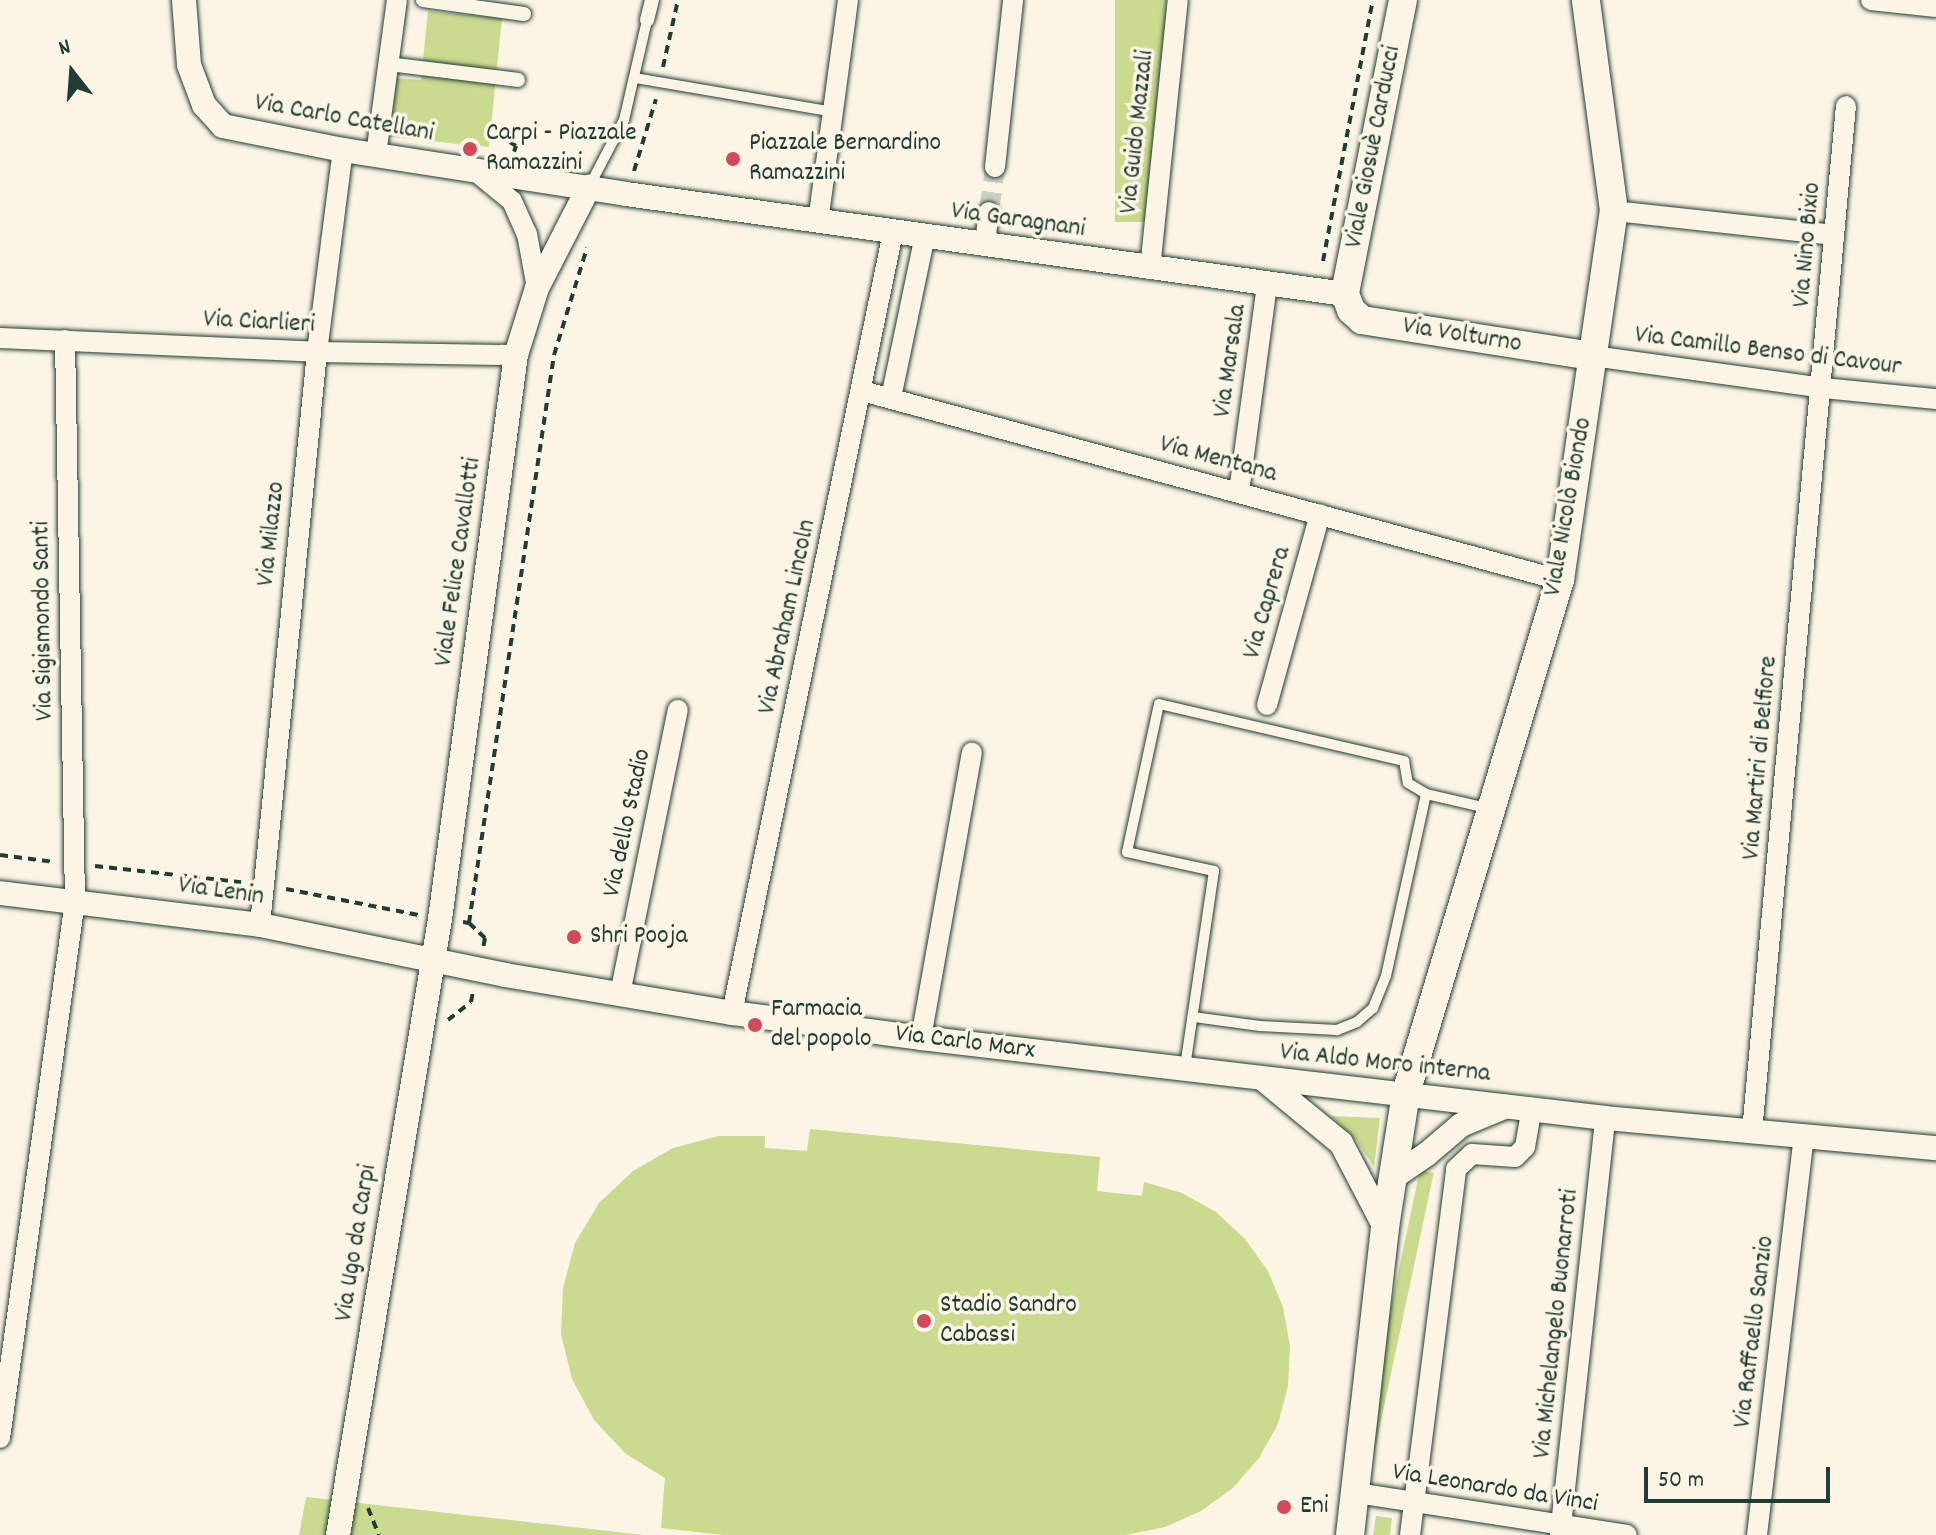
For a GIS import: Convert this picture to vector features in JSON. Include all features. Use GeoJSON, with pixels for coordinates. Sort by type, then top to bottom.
{"type":"FeatureCollection","features":[{"type":"Feature","properties":{"kind":"main road","name":"Viale Giosuè Carducci"},"geometry":{"type":"LineString","coordinates":[[1345,294],[1403,0]]}},
{"type":"Feature","properties":{"kind":"main road","name":"Viale Nicolò Biondo"},"geometry":{"type":"LineString","coordinates":[[1406,1093],[1560,580],[1614,211],[1586,0]]}},
{"type":"Feature","properties":{"kind":"main road","name":"Via Volturno"},"geometry":{"type":"LineString","coordinates":[[1345,294],[1351,310],[1362,320],[1593,356]]}},
{"type":"Feature","properties":{"kind":"main road"},"geometry":{"type":"LineString","coordinates":[[1350,1535],[1385,1227],[1406,1093]]}},
{"type":"Feature","properties":{"kind":"street","name":"Via Carlo Catellani"},"geometry":{"type":"LineString","coordinates":[[184,0],[189,65],[204,105],[223,126],[343,150],[589,187]]}},
{"type":"Feature","properties":{"kind":"street"},"geometry":{"type":"LineString","coordinates":[[376,155],[397,0]]}},
{"type":"Feature","properties":{"kind":"street"},"geometry":{"type":"LineString","coordinates":[[423,0],[524,14]]}},
{"type":"Feature","properties":{"kind":"street"},"geometry":{"type":"LineString","coordinates":[[647,20],[652,0]]}},
{"type":"Feature","properties":{"kind":"street"},"geometry":{"type":"LineString","coordinates":[[818,222],[848,0]]}},
{"type":"Feature","properties":{"kind":"street"},"geometry":{"type":"LineString","coordinates":[[995,167],[1013,0]]}},
{"type":"Feature","properties":{"kind":"street","name":"Via Guido Mazzali"},"geometry":{"type":"LineString","coordinates":[[1150,269],[1178,0]]}},
{"type":"Feature","properties":{"kind":"street"},"geometry":{"type":"LineString","coordinates":[[1871,0],[1936,7]]}},
{"type":"Feature","properties":{"kind":"street"},"geometry":{"type":"LineString","coordinates":[[388,64],[518,80]]}},
{"type":"Feature","properties":{"kind":"street","name":"Via Nino Bixio"},"geometry":{"type":"LineString","coordinates":[[1823,388],[1846,106]]}},
{"type":"Feature","properties":{"kind":"street","name":"Via Milazzo"},"geometry":{"type":"LineString","coordinates":[[260,925],[317,352],[343,150]]}},
{"type":"Feature","properties":{"kind":"street"},"geometry":{"type":"LineString","coordinates":[[473,169],[512,201],[527,234],[537,288]]}},
{"type":"Feature","properties":{"kind":"street","name":"Via Garagnani"},"geometry":{"type":"LineString","coordinates":[[589,187],[1150,269],[1345,294]]}},
{"type":"Feature","properties":{"kind":"street","name":"Viale Felice Cavallotti"},"geometry":{"type":"LineString","coordinates":[[432,959],[440,919],[516,355],[537,288],[589,187]]}},
{"type":"Feature","properties":{"kind":"street"},"geometry":{"type":"LineString","coordinates":[[1614,211],[1834,235]]}},
{"type":"Feature","properties":{"kind":"street"},"geometry":{"type":"LineString","coordinates":[[985,243],[989,212]]}},
{"type":"Feature","properties":{"kind":"street","name":"Via Abraham Lincoln"},"geometry":{"type":"LineString","coordinates":[[732,1013],[893,232]]}},
{"type":"Feature","properties":{"kind":"street"},"geometry":{"type":"LineString","coordinates":[[891,398],[925,235]]}},
{"type":"Feature","properties":{"kind":"street","name":"Via Marsala"},"geometry":{"type":"LineString","coordinates":[[1239,492],[1267,284]]}},
{"type":"Feature","properties":{"kind":"street","name":"Via Ciarlieri"},"geometry":{"type":"LineString","coordinates":[[0,338],[317,352],[516,355]]}},
{"type":"Feature","properties":{"kind":"street","name":"Via Sigismondo Santi"},"geometry":{"type":"LineString","coordinates":[[0,1438],[75,901],[65,340]]}},
{"type":"Feature","properties":{"kind":"street","name":"Via Camillo Benso di Cavour"},"geometry":{"type":"LineString","coordinates":[[1593,356],[1823,388],[1936,399]]}},
{"type":"Feature","properties":{"kind":"street","name":"Via Martiri di Belfiore"},"geometry":{"type":"LineString","coordinates":[[1752,1132],[1823,388]]}},
{"type":"Feature","properties":{"kind":"street","name":"Via Mentana"},"geometry":{"type":"LineString","coordinates":[[862,391],[1560,580]]}},
{"type":"Feature","properties":{"kind":"street","name":"Via Caprera"},"geometry":{"type":"LineString","coordinates":[[1267,705],[1320,514]]}},
{"type":"Feature","properties":{"kind":"street","name":"Via dello Stadio"},"geometry":{"type":"LineString","coordinates":[[620,994],[678,710]]}},
{"type":"Feature","properties":{"kind":"street"},"geometry":{"type":"LineString","coordinates":[[921,1038],[972,753]]}},
{"type":"Feature","properties":{"kind":"street","name":"Via Lenin"},"geometry":{"type":"LineString","coordinates":[[0,893],[260,925],[432,959]]}},
{"type":"Feature","properties":{"kind":"street","name":"Via Carlo Marx"},"geometry":{"type":"LineString","coordinates":[[432,959],[732,1013],[1263,1079]]}},
{"type":"Feature","properties":{"kind":"street","name":"Via Ugo da Carpi"},"geometry":{"type":"LineString","coordinates":[[338,1535],[432,959]]}},
{"type":"Feature","properties":{"kind":"street","name":"Via Aldo Moro interna"},"geometry":{"type":"LineString","coordinates":[[1263,1079],[1605,1118],[1936,1148]]}},
{"type":"Feature","properties":{"kind":"street","name":"Via Aldo Moro interna"},"geometry":{"type":"LineString","coordinates":[[1263,1079],[1341,1143],[1385,1227]]}},
{"type":"Feature","properties":{"kind":"street","name":"Via Aldo Moro interna"},"geometry":{"type":"LineString","coordinates":[[1392,1178],[1461,1125],[1506,1106]]}},
{"type":"Feature","properties":{"kind":"street"},"geometry":{"type":"LineString","coordinates":[[1410,1535],[1456,1169],[1472,1154],[1515,1157],[1525,1147],[1532,1109]]}},
{"type":"Feature","properties":{"kind":"street","name":"Via Michelangelo Buonarroti"},"geometry":{"type":"LineString","coordinates":[[1561,1531],[1605,1118]]}},
{"type":"Feature","properties":{"kind":"street","name":"Via Raffaello Sanzio"},"geometry":{"type":"LineString","coordinates":[[1757,1535],[1804,1136]]}},
{"type":"Feature","properties":{"kind":"street","name":"Via Leonardo da Vinci"},"geometry":{"type":"LineString","coordinates":[[1356,1493],[1415,1501],[1561,1531],[1627,1535]]}},
{"type":"Feature","properties":{"kind":"lane"},"geometry":{"type":"LineString","coordinates":[[589,187],[624,120],[647,20]]}},
{"type":"Feature","properties":{"kind":"lane"},"geometry":{"type":"LineString","coordinates":[[635,78],[834,112]]}},
{"type":"Feature","properties":{"kind":"lane"},"geometry":{"type":"LineString","coordinates":[[1185,1069],[1214,871],[1127,852],[1159,704],[1404,761],[1408,783],[1426,794],[1492,809]]}},
{"type":"Feature","properties":{"kind":"lane"},"geometry":{"type":"LineString","coordinates":[[1193,1017],[1260,1026],[1337,1030],[1357,1022],[1373,1008],[1386,976],[1426,794]]}},
{"type":"Feature","properties":{"kind":"path"},"geometry":{"type":"LineString","coordinates":[[0,855],[263,885],[469,923],[554,355],[588,245]]}},
{"type":"Feature","properties":{"kind":"green space"},"geometry":{"type":"Polygon","coordinates":[[[1115,0],[1166,0],[1166,222],[1115,222],[1115,0]]]}},
{"type":"Feature","properties":{"kind":"green space"},"geometry":{"type":"Polygon","coordinates":[[[428,11],[502,18],[489,147],[390,137],[396,78],[421,80],[428,11]]]}},
{"type":"Feature","properties":{"kind":"green space"},"geometry":{"type":"Polygon","coordinates":[[[1331,1116],[1380,1118],[1374,1167],[1357,1141],[1331,1116]]]}},
{"type":"Feature","properties":{"kind":"green space","name":"Stadio Sandro Cabassi"},"geometry":{"type":"Polygon","coordinates":[[[810,1129],[1100,1157],[1097,1191],[1142,1196],[1144,1182],[1182,1193],[1216,1212],[1245,1239],[1268,1271],[1283,1307],[1290,1346],[1288,1386],[1278,1424],[1259,1458],[1233,1488],[1201,1511],[1165,1527],[1126,1535],[723,1535],[661,1528],[665,1478],[626,1454],[594,1420],[572,1379],[561,1334],[563,1288],[575,1243],[599,1203],[633,1171],[673,1148],[718,1136],[765,1136],[765,1148],[807,1151],[810,1129]]]}},
{"type":"Feature","properties":{"kind":"green space"},"geometry":{"type":"Polygon","coordinates":[[[1420,1170],[1434,1173],[1369,1477],[1355,1474],[1420,1170]]]}},
{"type":"Feature","properties":{"kind":"green space"},"geometry":{"type":"Polygon","coordinates":[[[306,1497],[644,1535],[299,1535],[306,1497]]]}},
{"type":"Feature","properties":{"kind":"green space"},"geometry":{"type":"Polygon","coordinates":[[[1376,1516],[1392,1518],[1390,1535],[1373,1535],[1376,1516]]]}},
{"type":"Feature","properties":{"kind":"tunnel"},"geometry":{"type":"LineString","coordinates":[[989,212],[995,167]]}},
{"type":"Feature","properties":{"kind":"place","name":"Carpi - Piazzale Ramazzini"},"geometry":{"type":"Point","coordinates":[470,149]}},
{"type":"Feature","properties":{"kind":"place","name":"Piazzale Bernardino Ramazzini"},"geometry":{"type":"Point","coordinates":[733,159]}},
{"type":"Feature","properties":{"kind":"place","name":"Shri Pooja"},"geometry":{"type":"Point","coordinates":[574,937]}},
{"type":"Feature","properties":{"kind":"place","name":"Farmacia del popolo"},"geometry":{"type":"Point","coordinates":[755,1025]}},
{"type":"Feature","properties":{"kind":"place","name":"Stadio Sandro Cabassi"},"geometry":{"type":"Point","coordinates":[924,1321]}},
{"type":"Feature","properties":{"kind":"place","name":"Eni"},"geometry":{"type":"Point","coordinates":[1284,1507]}}]}
